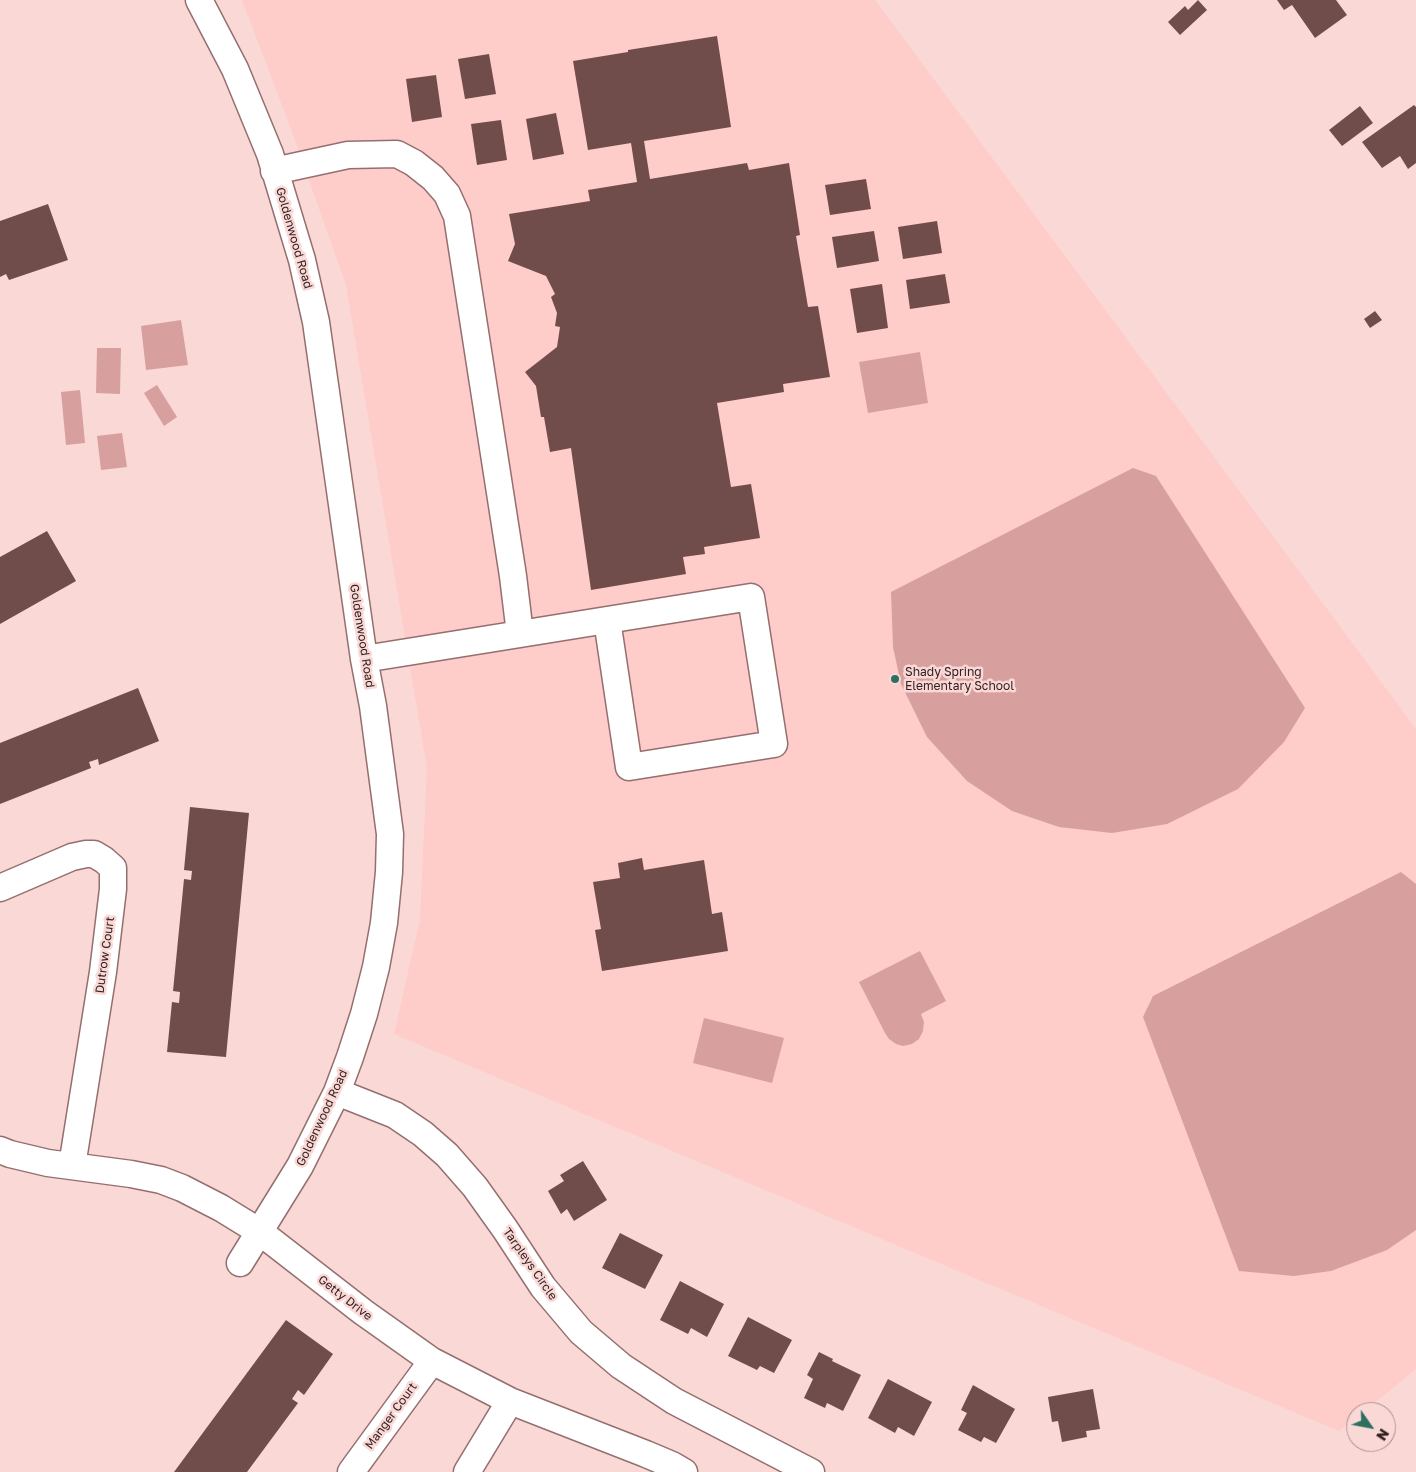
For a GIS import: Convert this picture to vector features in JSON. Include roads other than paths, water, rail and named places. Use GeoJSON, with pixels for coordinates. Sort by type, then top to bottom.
{"type":"FeatureCollection","features":[{"type":"Feature","properties":{"kind":"street","name":"Goldenwood Road"},"geometry":{"type":"LineString","coordinates":[[200,0],[235,69],[270,154],[302,260],[316,322],[390,834],[389,872],[384,922],[376,967],[364,1014],[337,1092],[300,1166],[240,1262]]}},
{"type":"Feature","properties":{"kind":"street"},"geometry":{"type":"LineString","coordinates":[[274,171],[348,155],[397,154],[414,163],[433,178],[446,194],[457,216],[513,576],[520,634]]}},
{"type":"Feature","properties":{"kind":"street"},"geometry":{"type":"LineString","coordinates":[[364,659],[607,620],[751,597],[774,744],[629,767],[607,620]]}},
{"type":"Feature","properties":{"kind":"street","name":"Dutrow Court"},"geometry":{"type":"LineString","coordinates":[[0,888],[72,857],[86,854],[94,854],[113,868],[113,889],[103,972],[72,1166]]}},
{"type":"Feature","properties":{"kind":"street","name":"Tarpleys Circle"},"geometry":{"type":"LineString","coordinates":[[337,1092],[395,1115],[423,1134],[447,1155],[475,1187],[543,1287],[581,1332],[621,1366],[674,1401],[811,1472]]}},
{"type":"Feature","properties":{"kind":"street","name":"Getty Drive"},"geometry":{"type":"LineString","coordinates":[[0,1150],[48,1163],[161,1180],[182,1188],[221,1208],[260,1232],[363,1312],[432,1361],[510,1401],[672,1464],[684,1472]]}},
{"type":"Feature","properties":{"kind":"street","name":"Manger Court"},"geometry":{"type":"LineString","coordinates":[[350,1472],[432,1361]]}},
{"type":"Feature","properties":{"kind":"street"},"geometry":{"type":"LineString","coordinates":[[467,1472],[510,1401]]}},
{"type":"Feature","properties":{"kind":"place","name":"Shady Spring Elementary School"},"geometry":{"type":"Point","coordinates":[895,679]}}]}
